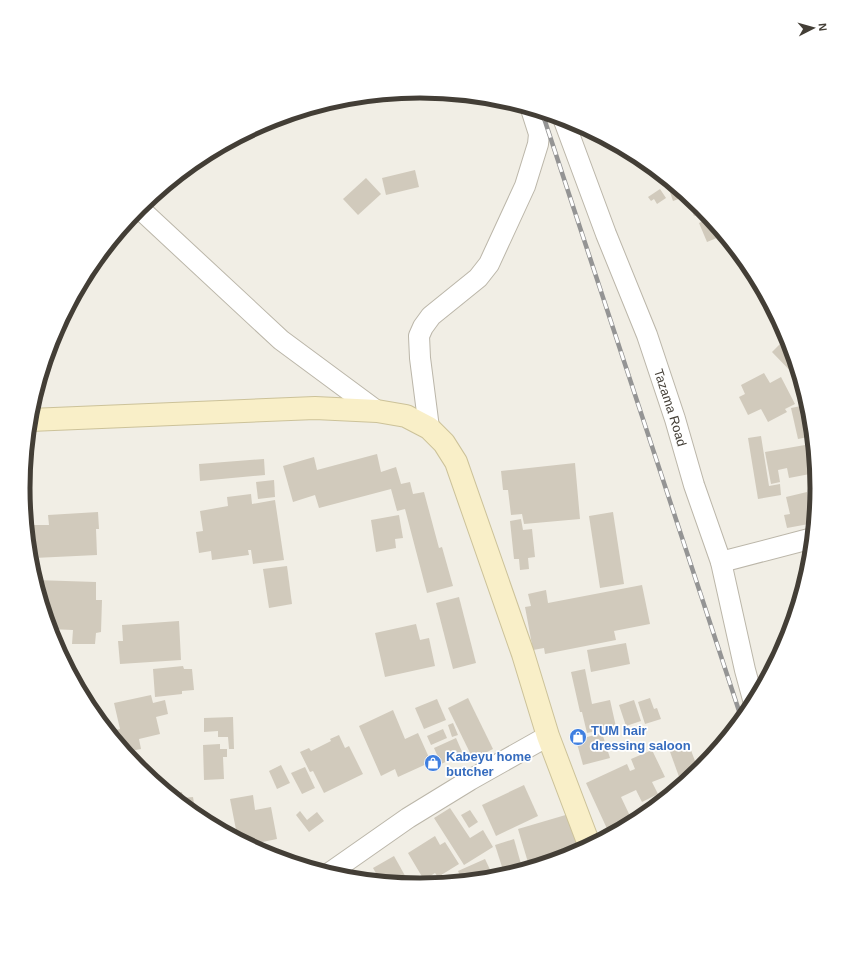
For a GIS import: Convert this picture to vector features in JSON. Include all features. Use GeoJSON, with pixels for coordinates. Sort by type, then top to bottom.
{"type":"FeatureCollection","features":[{"type":"Feature","properties":{"kind":"street"},"geometry":{"type":"LineString","coordinates":[[429,428],[420,358],[419,336],[422,327],[430,316],[478,278],[489,264],[525,186],[538,144],[539,134],[534,115]]}},
{"type":"Feature","properties":{"kind":"street","name":"Tazama Road"},"geometry":{"type":"LineString","coordinates":[[566,127],[606,234],[647,334],[675,419],[694,485],[721,562],[752,695]]}},
{"type":"Feature","properties":{"kind":"street"},"geometry":{"type":"LineString","coordinates":[[144,212],[281,340],[377,411]]}},
{"type":"Feature","properties":{"kind":"street"},"geometry":{"type":"LineString","coordinates":[[37,420],[315,408],[377,411],[406,416],[429,428],[444,444],[456,462],[522,654],[548,736],[588,841]]}},
{"type":"Feature","properties":{"kind":"street"},"geometry":{"type":"LineString","coordinates":[[721,562],[808,539]]}},
{"type":"Feature","properties":{"kind":"street"},"geometry":{"type":"LineString","coordinates":[[335,869],[408,818],[470,780],[548,736]]}},
{"type":"Feature","properties":{"kind":"building"},"geometry":{"type":"Polygon","coordinates":[[[415,170],[419,187],[386,195],[382,178],[415,170]]]}},
{"type":"Feature","properties":{"kind":"building"},"geometry":{"type":"Polygon","coordinates":[[[366,178],[381,194],[358,215],[343,199],[366,178]]]}},
{"type":"Feature","properties":{"kind":"building"},"geometry":{"type":"Polygon","coordinates":[[[668,187],[681,198],[673,201],[668,187]]]}},
{"type":"Feature","properties":{"kind":"building"},"geometry":{"type":"Polygon","coordinates":[[[660,189],[666,198],[657,204],[654,199],[651,201],[648,197],[660,189]]]}},
{"type":"Feature","properties":{"kind":"building"},"geometry":{"type":"Polygon","coordinates":[[[690,206],[699,214],[694,216],[690,206]]]}},
{"type":"Feature","properties":{"kind":"building"},"geometry":{"type":"Polygon","coordinates":[[[705,220],[719,237],[707,242],[699,223],[705,220]]]}},
{"type":"Feature","properties":{"kind":"building"},"geometry":{"type":"Polygon","coordinates":[[[782,342],[794,375],[772,352],[782,342]]]}},
{"type":"Feature","properties":{"kind":"building"},"geometry":{"type":"Polygon","coordinates":[[[764,373],[770,383],[781,377],[795,404],[785,409],[787,412],[768,422],[761,409],[748,415],[739,397],[745,394],[741,385],[764,373]]]}},
{"type":"Feature","properties":{"kind":"building"},"geometry":{"type":"Polygon","coordinates":[[[801,406],[808,437],[798,439],[791,408],[801,406]]]}},
{"type":"Feature","properties":{"kind":"building"},"geometry":{"type":"Polygon","coordinates":[[[761,436],[769,486],[780,484],[781,495],[758,499],[748,438],[761,436]]]}},
{"type":"Feature","properties":{"kind":"building"},"geometry":{"type":"Polygon","coordinates":[[[805,445],[807,454],[809,453],[810,474],[789,478],[787,468],[778,470],[780,482],[771,484],[765,452],[805,445]]]}},
{"type":"Feature","properties":{"kind":"building"},"geometry":{"type":"Polygon","coordinates":[[[377,454],[381,472],[396,467],[401,484],[410,482],[413,494],[424,492],[439,548],[442,547],[453,586],[427,593],[405,509],[397,511],[391,489],[319,508],[315,495],[293,502],[283,466],[314,457],[317,470],[377,454]]]}},
{"type":"Feature","properties":{"kind":"building"},"geometry":{"type":"Polygon","coordinates":[[[264,459],[265,475],[200,481],[199,464],[264,459]]]}},
{"type":"Feature","properties":{"kind":"building"},"geometry":{"type":"Polygon","coordinates":[[[575,463],[580,519],[524,524],[522,514],[511,515],[508,490],[503,490],[501,471],[575,463]]]}},
{"type":"Feature","properties":{"kind":"building"},"geometry":{"type":"Polygon","coordinates":[[[274,480],[275,497],[258,499],[256,482],[274,480]]]}},
{"type":"Feature","properties":{"kind":"building"},"geometry":{"type":"Polygon","coordinates":[[[807,492],[809,503],[810,503],[809,524],[787,528],[784,515],[790,514],[786,497],[807,492]]]}},
{"type":"Feature","properties":{"kind":"building"},"geometry":{"type":"Polygon","coordinates":[[[251,494],[252,504],[275,500],[284,560],[253,564],[251,550],[248,550],[249,555],[212,560],[211,551],[199,553],[196,532],[203,531],[200,511],[228,506],[227,497],[251,494]]]}},
{"type":"Feature","properties":{"kind":"building"},"geometry":{"type":"Polygon","coordinates":[[[98,512],[99,529],[96,529],[97,555],[37,558],[32,525],[49,525],[48,515],[98,512]]]}},
{"type":"Feature","properties":{"kind":"building"},"geometry":{"type":"Polygon","coordinates":[[[613,512],[624,584],[600,588],[589,516],[613,512]]]}},
{"type":"Feature","properties":{"kind":"building"},"geometry":{"type":"Polygon","coordinates":[[[399,515],[403,538],[395,539],[396,548],[376,552],[371,520],[399,515]]]}},
{"type":"Feature","properties":{"kind":"building"},"geometry":{"type":"Polygon","coordinates":[[[521,519],[523,530],[532,529],[535,557],[528,558],[529,569],[520,570],[519,559],[514,559],[510,521],[521,519]]]}},
{"type":"Feature","properties":{"kind":"building"},"geometry":{"type":"Polygon","coordinates":[[[287,566],[292,604],[269,608],[263,569],[287,566]]]}},
{"type":"Feature","properties":{"kind":"building"},"geometry":{"type":"Polygon","coordinates":[[[41,580],[96,582],[96,600],[102,600],[101,632],[96,633],[95,644],[72,644],[73,630],[57,629],[41,580]]]}},
{"type":"Feature","properties":{"kind":"building"},"geometry":{"type":"Polygon","coordinates":[[[642,585],[650,624],[614,631],[616,640],[545,654],[544,648],[533,650],[525,607],[531,606],[528,594],[546,590],[548,603],[642,585]]]}},
{"type":"Feature","properties":{"kind":"building"},"geometry":{"type":"Polygon","coordinates":[[[459,597],[476,663],[453,669],[436,603],[459,597]]]}},
{"type":"Feature","properties":{"kind":"building"},"geometry":{"type":"Polygon","coordinates":[[[179,621],[181,660],[120,664],[118,641],[123,641],[122,625],[179,621]]]}},
{"type":"Feature","properties":{"kind":"building"},"geometry":{"type":"Polygon","coordinates":[[[416,624],[420,640],[429,638],[435,666],[385,677],[375,633],[416,624]]]}},
{"type":"Feature","properties":{"kind":"building"},"geometry":{"type":"Polygon","coordinates":[[[626,643],[630,664],[591,672],[587,650],[626,643]]]}},
{"type":"Feature","properties":{"kind":"building"},"geometry":{"type":"Polygon","coordinates":[[[183,666],[184,669],[192,669],[194,690],[182,691],[182,694],[155,697],[153,669],[183,666]]]}},
{"type":"Feature","properties":{"kind":"building"},"geometry":{"type":"Polygon","coordinates":[[[585,669],[592,704],[610,700],[616,727],[587,733],[582,712],[580,712],[571,672],[585,669]]]}},
{"type":"Feature","properties":{"kind":"building"},"geometry":{"type":"Polygon","coordinates":[[[151,695],[153,703],[165,700],[168,714],[156,717],[160,734],[139,739],[141,749],[131,751],[115,731],[115,730],[120,729],[114,703],[151,695]]]}},
{"type":"Feature","properties":{"kind":"building"},"geometry":{"type":"Polygon","coordinates":[[[468,698],[493,749],[473,759],[448,708],[468,698]]]}},
{"type":"Feature","properties":{"kind":"building"},"geometry":{"type":"Polygon","coordinates":[[[650,698],[654,709],[657,708],[661,719],[645,724],[638,702],[650,698]]]}},
{"type":"Feature","properties":{"kind":"building"},"geometry":{"type":"Polygon","coordinates":[[[437,699],[446,720],[424,729],[415,708],[437,699]]]}},
{"type":"Feature","properties":{"kind":"building"},"geometry":{"type":"Polygon","coordinates":[[[634,700],[641,721],[626,726],[619,705],[634,700]]]}},
{"type":"Feature","properties":{"kind":"building"},"geometry":{"type":"Polygon","coordinates":[[[393,710],[405,739],[418,733],[431,762],[398,777],[395,769],[381,776],[359,726],[393,710]]]}},
{"type":"Feature","properties":{"kind":"building"},"geometry":{"type":"Polygon","coordinates":[[[233,717],[234,749],[229,749],[228,737],[218,737],[218,731],[204,732],[204,718],[233,717]]]}},
{"type":"Feature","properties":{"kind":"building"},"geometry":{"type":"Polygon","coordinates":[[[453,723],[458,735],[452,737],[448,725],[453,723]]]}},
{"type":"Feature","properties":{"kind":"building"},"geometry":{"type":"Polygon","coordinates":[[[443,729],[447,738],[431,745],[427,736],[443,729]]]}},
{"type":"Feature","properties":{"kind":"building"},"geometry":{"type":"Polygon","coordinates":[[[602,733],[610,758],[583,765],[576,740],[602,733]]]}},
{"type":"Feature","properties":{"kind":"building"},"geometry":{"type":"Polygon","coordinates":[[[339,735],[345,748],[349,746],[363,774],[324,793],[313,771],[310,772],[300,752],[309,748],[311,751],[331,741],[330,739],[339,735]]]}},
{"type":"Feature","properties":{"kind":"building"},"geometry":{"type":"Polygon","coordinates":[[[456,738],[463,754],[441,764],[434,748],[456,738]]]}},
{"type":"Feature","properties":{"kind":"building"},"geometry":{"type":"Polygon","coordinates":[[[688,742],[697,765],[680,780],[669,749],[688,742]]]}},
{"type":"Feature","properties":{"kind":"building"},"geometry":{"type":"Polygon","coordinates":[[[220,744],[220,749],[227,749],[227,757],[223,757],[224,779],[204,780],[203,745],[220,744]]]}},
{"type":"Feature","properties":{"kind":"building"},"geometry":{"type":"Polygon","coordinates":[[[652,750],[665,777],[652,782],[658,794],[642,802],[636,790],[621,797],[630,816],[623,819],[624,822],[608,831],[586,783],[627,764],[630,771],[635,769],[631,759],[652,750]]]}},
{"type":"Feature","properties":{"kind":"building"},"geometry":{"type":"Polygon","coordinates":[[[281,765],[290,783],[277,789],[269,771],[281,765]]]}},
{"type":"Feature","properties":{"kind":"building"},"geometry":{"type":"Polygon","coordinates":[[[305,767],[315,788],[302,794],[291,773],[305,767]]]}},
{"type":"Feature","properties":{"kind":"building"},"geometry":{"type":"Polygon","coordinates":[[[524,785],[538,816],[496,836],[482,805],[524,785]]]}},
{"type":"Feature","properties":{"kind":"building"},"geometry":{"type":"Polygon","coordinates":[[[182,792],[183,798],[177,793],[182,792]]]}},
{"type":"Feature","properties":{"kind":"building"},"geometry":{"type":"Polygon","coordinates":[[[253,795],[255,810],[271,807],[277,839],[257,843],[237,833],[230,799],[253,795]]]}},
{"type":"Feature","properties":{"kind":"building"},"geometry":{"type":"Polygon","coordinates":[[[193,797],[194,806],[183,798],[193,797]]]}},
{"type":"Feature","properties":{"kind":"building"},"geometry":{"type":"Polygon","coordinates":[[[450,808],[470,838],[483,830],[493,847],[464,865],[434,818],[450,808]]]}},
{"type":"Feature","properties":{"kind":"building"},"geometry":{"type":"Polygon","coordinates":[[[470,810],[478,822],[469,828],[461,815],[470,810]]]}},
{"type":"Feature","properties":{"kind":"building"},"geometry":{"type":"Polygon","coordinates":[[[300,811],[307,820],[317,812],[324,821],[309,832],[296,815],[300,811]]]}},
{"type":"Feature","properties":{"kind":"building"},"geometry":{"type":"Polygon","coordinates":[[[569,814],[578,845],[528,864],[518,829],[569,814]]]}},
{"type":"Feature","properties":{"kind":"building"},"geometry":{"type":"Polygon","coordinates":[[[435,836],[440,845],[445,842],[459,864],[438,877],[435,873],[423,879],[408,853],[435,836]]]}},
{"type":"Feature","properties":{"kind":"building"},"geometry":{"type":"Polygon","coordinates":[[[514,839],[521,864],[503,870],[495,845],[514,839]]]}},
{"type":"Feature","properties":{"kind":"building"},"geometry":{"type":"Polygon","coordinates":[[[394,856],[407,878],[378,877],[373,868],[394,856]]]}},
{"type":"Feature","properties":{"kind":"building"},"geometry":{"type":"Polygon","coordinates":[[[485,859],[491,872],[461,877],[458,871],[485,859]]]}},
{"type":"Feature","properties":{"kind":"railway"},"geometry":{"type":"LineString","coordinates":[[544,118],[740,713]]}},
{"type":"Feature","properties":{"kind":"place","name":"TUM hair dressing saloon"},"geometry":{"type":"Point","coordinates":[578,737]}},
{"type":"Feature","properties":{"kind":"place","name":"Kabeyu home butcher"},"geometry":{"type":"Point","coordinates":[433,763]}}]}
